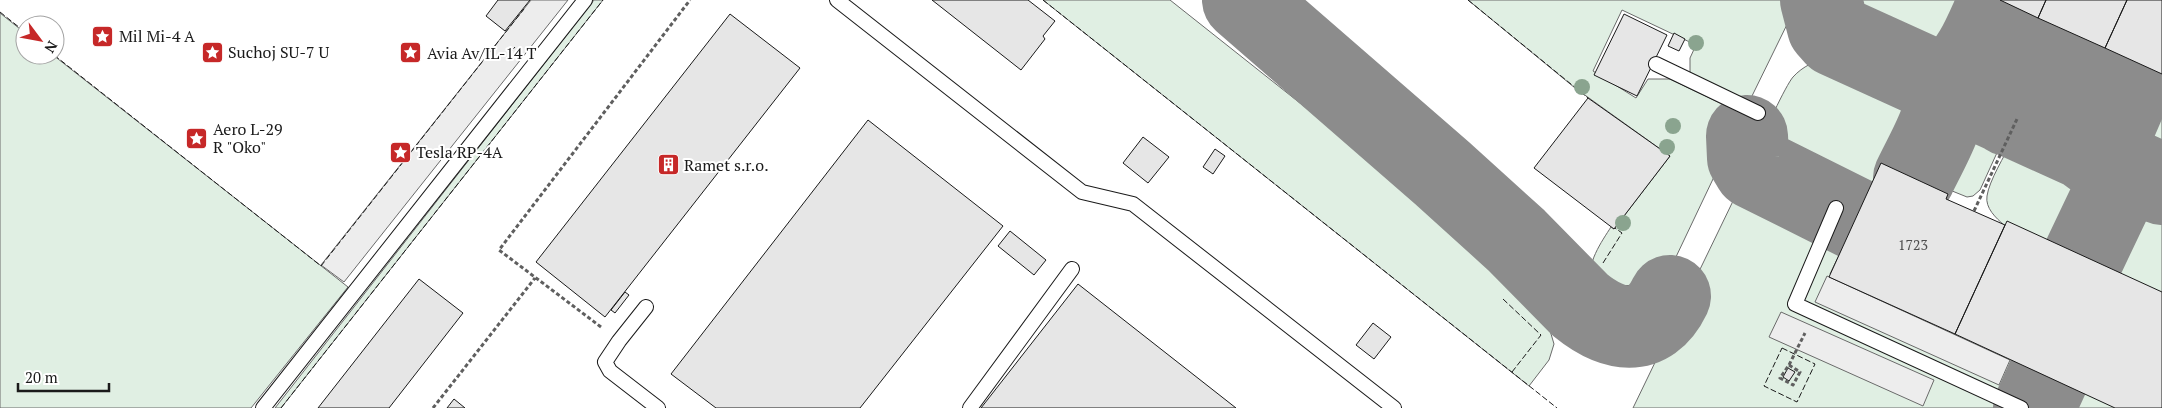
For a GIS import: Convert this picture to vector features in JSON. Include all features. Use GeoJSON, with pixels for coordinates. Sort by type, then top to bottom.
{"type":"FeatureCollection","features":[{"type":"Feature","properties":{"kind":"lane"},"geometry":{"type":"LineString","coordinates":[[263,408],[586,0]]}},
{"type":"Feature","properties":{"kind":"lane"},"geometry":{"type":"LineString","coordinates":[[837,0],[1082,192],[1133,204],[1386,406]]}},
{"type":"Feature","properties":{"kind":"lane"},"geometry":{"type":"LineString","coordinates":[[1656,64],[1758,113]]}},
{"type":"Feature","properties":{"kind":"lane"},"geometry":{"type":"LineString","coordinates":[[1836,208],[1795,304],[2021,408]]}},
{"type":"Feature","properties":{"kind":"lane"},"geometry":{"type":"LineString","coordinates":[[970,408],[1072,269]]}},
{"type":"Feature","properties":{"kind":"lane"},"geometry":{"type":"LineString","coordinates":[[646,307],[619,340],[605,362],[608,369],[658,408]]}},
{"type":"Feature","properties":{"kind":"path"},"geometry":{"type":"LineString","coordinates":[[619,340],[499,250],[690,0]]}},
{"type":"Feature","properties":{"kind":"path"},"geometry":{"type":"LineString","coordinates":[[1974,212],[2017,119]]}},
{"type":"Feature","properties":{"kind":"path"},"geometry":{"type":"LineString","coordinates":[[434,408],[535,278]]}},
{"type":"Feature","properties":{"kind":"path"},"geometry":{"type":"LineString","coordinates":[[1789,365],[1800,372],[1793,385],[1780,378],[1789,365],[1815,313]]}},
{"type":"Feature","properties":{"kind":"green space"},"geometry":{"type":"Polygon","coordinates":[[[594,0],[603,0],[281,408],[275,408],[594,0]]]}},
{"type":"Feature","properties":{"kind":"green space"},"geometry":{"type":"Polygon","coordinates":[[[1043,0],[1170,0],[1484,249],[1531,290],[1546,317],[1554,344],[1549,360],[1529,386],[1043,0]]]}},
{"type":"Feature","properties":{"kind":"green space"},"geometry":{"type":"Polygon","coordinates":[[[1468,0],[1799,0],[1751,98],[1745,100],[1690,73],[1690,58],[1696,45],[1622,10],[1593,71],[1636,98],[1648,79],[1670,79],[1739,112],[1742,118],[1675,259],[1647,282],[1637,285],[1601,287],[1592,282],[1591,268],[1595,253],[1611,227],[1614,229],[1670,156],[1575,88],[1468,0]]]}},
{"type":"Feature","properties":{"kind":"green space"},"geometry":{"type":"Polygon","coordinates":[[[1839,0],[1988,0],[1958,58],[1950,65],[1939,67],[1930,66],[1860,33],[1846,18],[1839,0]]]}},
{"type":"Feature","properties":{"kind":"green space"},"geometry":{"type":"Polygon","coordinates":[[[2011,4],[2062,28],[2051,57],[2034,90],[2028,97],[2017,102],[2005,100],[1987,91],[1980,82],[1979,75],[1979,67],[2011,4]]]}},
{"type":"Feature","properties":{"kind":"green space"},"geometry":{"type":"Polygon","coordinates":[[[0,13],[15,25],[15,65],[65,64],[348,287],[251,408],[0,408],[0,13]]]}},
{"type":"Feature","properties":{"kind":"green space"},"geometry":{"type":"Polygon","coordinates":[[[2082,38],[2133,60],[2105,121],[2096,131],[2087,133],[2074,130],[2062,124],[2055,116],[2054,109],[2059,89],[2082,38]]]}},
{"type":"Feature","properties":{"kind":"green space"},"geometry":{"type":"Polygon","coordinates":[[[1830,57],[1848,58],[1919,90],[1927,97],[1930,106],[1930,117],[1926,128],[1905,171],[1882,161],[1862,206],[1773,166],[1765,158],[1761,150],[1762,141],[1769,123],[1793,77],[1810,64],[1830,57]]]}},
{"type":"Feature","properties":{"kind":"green space"},"geometry":{"type":"Polygon","coordinates":[[[2152,69],[2162,73],[2162,169],[2152,167],[2130,156],[2125,150],[2124,142],[2128,121],[2152,69]]]}},
{"type":"Feature","properties":{"kind":"green space"},"geometry":{"type":"Polygon","coordinates":[[[1966,115],[1988,120],[1999,126],[2006,133],[1980,190],[1973,196],[1967,197],[1925,180],[1951,126],[1959,117],[1966,115]]]}},
{"type":"Feature","properties":{"kind":"green space"},"geometry":{"type":"Polygon","coordinates":[[[2020,135],[2088,167],[2098,178],[2098,193],[2071,250],[2097,261],[2123,204],[2137,195],[2146,195],[2162,201],[2162,408],[1633,408],[1734,199],[1740,193],[1749,188],[1761,189],[1851,230],[1830,274],[2004,225],[1989,209],[1987,200],[1988,190],[2012,141],[2020,135]]]}},
{"type":"Feature","properties":{"kind":"shaded area"},"geometry":{"type":"Polygon","coordinates":[[[531,0],[568,0],[344,282],[321,265],[531,0]]]}},
{"type":"Feature","properties":{"kind":"shaded area"},"geometry":{"type":"Polygon","coordinates":[[[1827,276],[2010,360],[1999,385],[1815,302],[1827,276]]]}},
{"type":"Feature","properties":{"kind":"shaded area"},"geometry":{"type":"Polygon","coordinates":[[[1781,312],[1934,380],[1923,406],[1769,337],[1781,312]]]}},
{"type":"Feature","properties":{"kind":"building"},"geometry":{"type":"Polygon","coordinates":[[[498,0],[530,0],[505,31],[486,16],[498,0]]]}},
{"type":"Feature","properties":{"kind":"building"},"geometry":{"type":"Polygon","coordinates":[[[932,0],[1028,0],[1055,21],[1043,36],[1045,39],[1021,70],[932,0]]]}},
{"type":"Feature","properties":{"kind":"building"},"geometry":{"type":"Polygon","coordinates":[[[2000,0],[2046,0],[2038,18],[2000,0]]]}},
{"type":"Feature","properties":{"kind":"building"},"geometry":{"type":"Polygon","coordinates":[[[2046,0],[2127,0],[2105,48],[2038,18],[2046,0]]]}},
{"type":"Feature","properties":{"kind":"building"},"geometry":{"type":"Polygon","coordinates":[[[2127,0],[2162,0],[2162,74],[2105,48],[2127,0]]]}},
{"type":"Feature","properties":{"kind":"building","name":"Ramet s.r.o."},"geometry":{"type":"Polygon","coordinates":[[[730,14],[800,68],[605,317],[536,262],[730,14]]]}},
{"type":"Feature","properties":{"kind":"building"},"geometry":{"type":"Polygon","coordinates":[[[1624,14],[1667,35],[1637,96],[1594,75],[1624,14]]]}},
{"type":"Feature","properties":{"kind":"building"},"geometry":{"type":"Polygon","coordinates":[[[1674,33],[1685,39],[1679,51],[1668,46],[1674,33]]]}},
{"type":"Feature","properties":{"kind":"building"},"geometry":{"type":"Polygon","coordinates":[[[1588,98],[1670,156],[1614,229],[1534,168],[1588,98]]]}},
{"type":"Feature","properties":{"kind":"building"},"geometry":{"type":"Polygon","coordinates":[[[868,120],[1003,226],[860,408],[716,408],[671,374],[868,120]]]}},
{"type":"Feature","properties":{"kind":"building"},"geometry":{"type":"Polygon","coordinates":[[[1143,137],[1169,157],[1148,183],[1123,163],[1143,137]]]}},
{"type":"Feature","properties":{"kind":"building"},"geometry":{"type":"Polygon","coordinates":[[[1215,149],[1225,156],[1213,174],[1203,167],[1215,149]]]}},
{"type":"Feature","properties":{"kind":"building"},"geometry":{"type":"Polygon","coordinates":[[[1881,163],[1948,194],[1946,199],[2005,225],[1955,334],[1829,277],[1881,163]]]}},
{"type":"Feature","properties":{"kind":"building"},"geometry":{"type":"Polygon","coordinates":[[[2007,221],[2162,292],[2162,408],[2115,408],[1955,334],[2007,221]]]}},
{"type":"Feature","properties":{"kind":"building"},"geometry":{"type":"Polygon","coordinates":[[[1010,231],[1046,260],[1034,275],[998,246],[1010,231]]]}},
{"type":"Feature","properties":{"kind":"building"},"geometry":{"type":"Polygon","coordinates":[[[419,279],[463,313],[389,408],[318,408],[419,279]]]}},
{"type":"Feature","properties":{"kind":"building"},"geometry":{"type":"Polygon","coordinates":[[[1078,284],[1236,408],[981,408],[1078,284]]]}},
{"type":"Feature","properties":{"kind":"building"},"geometry":{"type":"Polygon","coordinates":[[[625,292],[629,295],[615,313],[611,310],[625,292]]]}},
{"type":"Feature","properties":{"kind":"building"},"geometry":{"type":"Polygon","coordinates":[[[1373,323],[1391,337],[1374,359],[1356,345],[1373,323]]]}},
{"type":"Feature","properties":{"kind":"building"},"geometry":{"type":"Polygon","coordinates":[[[1788,368],[1795,372],[1789,381],[1783,377],[1788,368]]]}},
{"type":"Feature","properties":{"kind":"building"},"geometry":{"type":"Polygon","coordinates":[[[454,399],[465,408],[447,408],[454,399]]]}},
{"type":"Feature","properties":{"kind":"taxiway"},"geometry":{"type":"LineString","coordinates":[[1243,0],[1442,173],[1516,240],[1580,305],[1592,314],[1617,325],[1629,327],[1641,325],[1652,320],[1670,296]]}},
{"type":"Feature","properties":{"kind":"taxiway"},"geometry":{"type":"LineString","coordinates":[[1821,0],[1828,27],[1836,36],[2162,184]]}},
{"type":"Feature","properties":{"kind":"taxiway"},"geometry":{"type":"LineString","coordinates":[[1914,178],[1940,124],[1945,102],[1944,94],[1940,89],[1924,76],[1951,79],[1960,72],[1980,43],[2000,0]]}},
{"type":"Feature","properties":{"kind":"taxiway"},"geometry":{"type":"LineString","coordinates":[[2008,115],[2028,113],[2039,107],[2072,32]]}},
{"type":"Feature","properties":{"kind":"taxiway"},"geometry":{"type":"LineString","coordinates":[[2101,157],[2141,64]]}},
{"type":"Feature","properties":{"kind":"taxiway"},"geometry":{"type":"LineString","coordinates":[[1747,136],[1748,158],[1754,168],[1856,219]]}},
{"type":"Feature","properties":{"kind":"taxiway"},"geometry":{"type":"LineString","coordinates":[[2084,256],[2114,193],[2115,185],[2107,167],[2086,150]]}},
{"type":"Feature","properties":{"kind":"taxiway"},"geometry":{"type":"LineString","coordinates":[[2034,408],[2048,377]]}},
{"type":"Feature","properties":{"kind":"fence"},"geometry":{"type":"LineString","coordinates":[[281,408],[603,0]]}},
{"type":"Feature","properties":{"kind":"fence"},"geometry":{"type":"LineString","coordinates":[[1043,0],[1557,408]]}},
{"type":"Feature","properties":{"kind":"fence"},"geometry":{"type":"LineString","coordinates":[[1468,0],[1588,98]]}},
{"type":"Feature","properties":{"kind":"fence"},"geometry":{"type":"LineString","coordinates":[[65,64],[321,266],[524,9]]}},
{"type":"Feature","properties":{"kind":"fence"},"geometry":{"type":"LineString","coordinates":[[0,12],[15,24]]}},
{"type":"Feature","properties":{"kind":"fence"},"geometry":{"type":"LineString","coordinates":[[508,55],[515,47]]}},
{"type":"Feature","properties":{"kind":"fence"},"geometry":{"type":"LineString","coordinates":[[1603,263],[1622,233],[1615,228]]}},
{"type":"Feature","properties":{"kind":"fence"},"geometry":{"type":"LineString","coordinates":[[1503,299],[1541,335],[1512,372]]}},
{"type":"Feature","properties":{"kind":"fence"},"geometry":{"type":"LineString","coordinates":[[1782,348],[1815,364],[1797,402],[1764,386],[1782,348]]}},
{"type":"Feature","properties":{"kind":"place","name":"Mil Mi-4 A"},"geometry":{"type":"Point","coordinates":[103,36]}},
{"type":"Feature","properties":{"kind":"place","name":"Suchoj SU-7 U"},"geometry":{"type":"Point","coordinates":[212,52]}},
{"type":"Feature","properties":{"kind":"place","name":"Avia Av/IL-14 T"},"geometry":{"type":"Point","coordinates":[411,53]}},
{"type":"Feature","properties":{"kind":"place","name":"Aero L-29 R \"Oko\""},"geometry":{"type":"Point","coordinates":[197,138]}},
{"type":"Feature","properties":{"kind":"place","name":"Tesla RP-4A"},"geometry":{"type":"Point","coordinates":[400,152]}},
{"type":"Feature","properties":{"kind":"place","name":"Ramet s.r.o."},"geometry":{"type":"Point","coordinates":[668,165]}}]}
